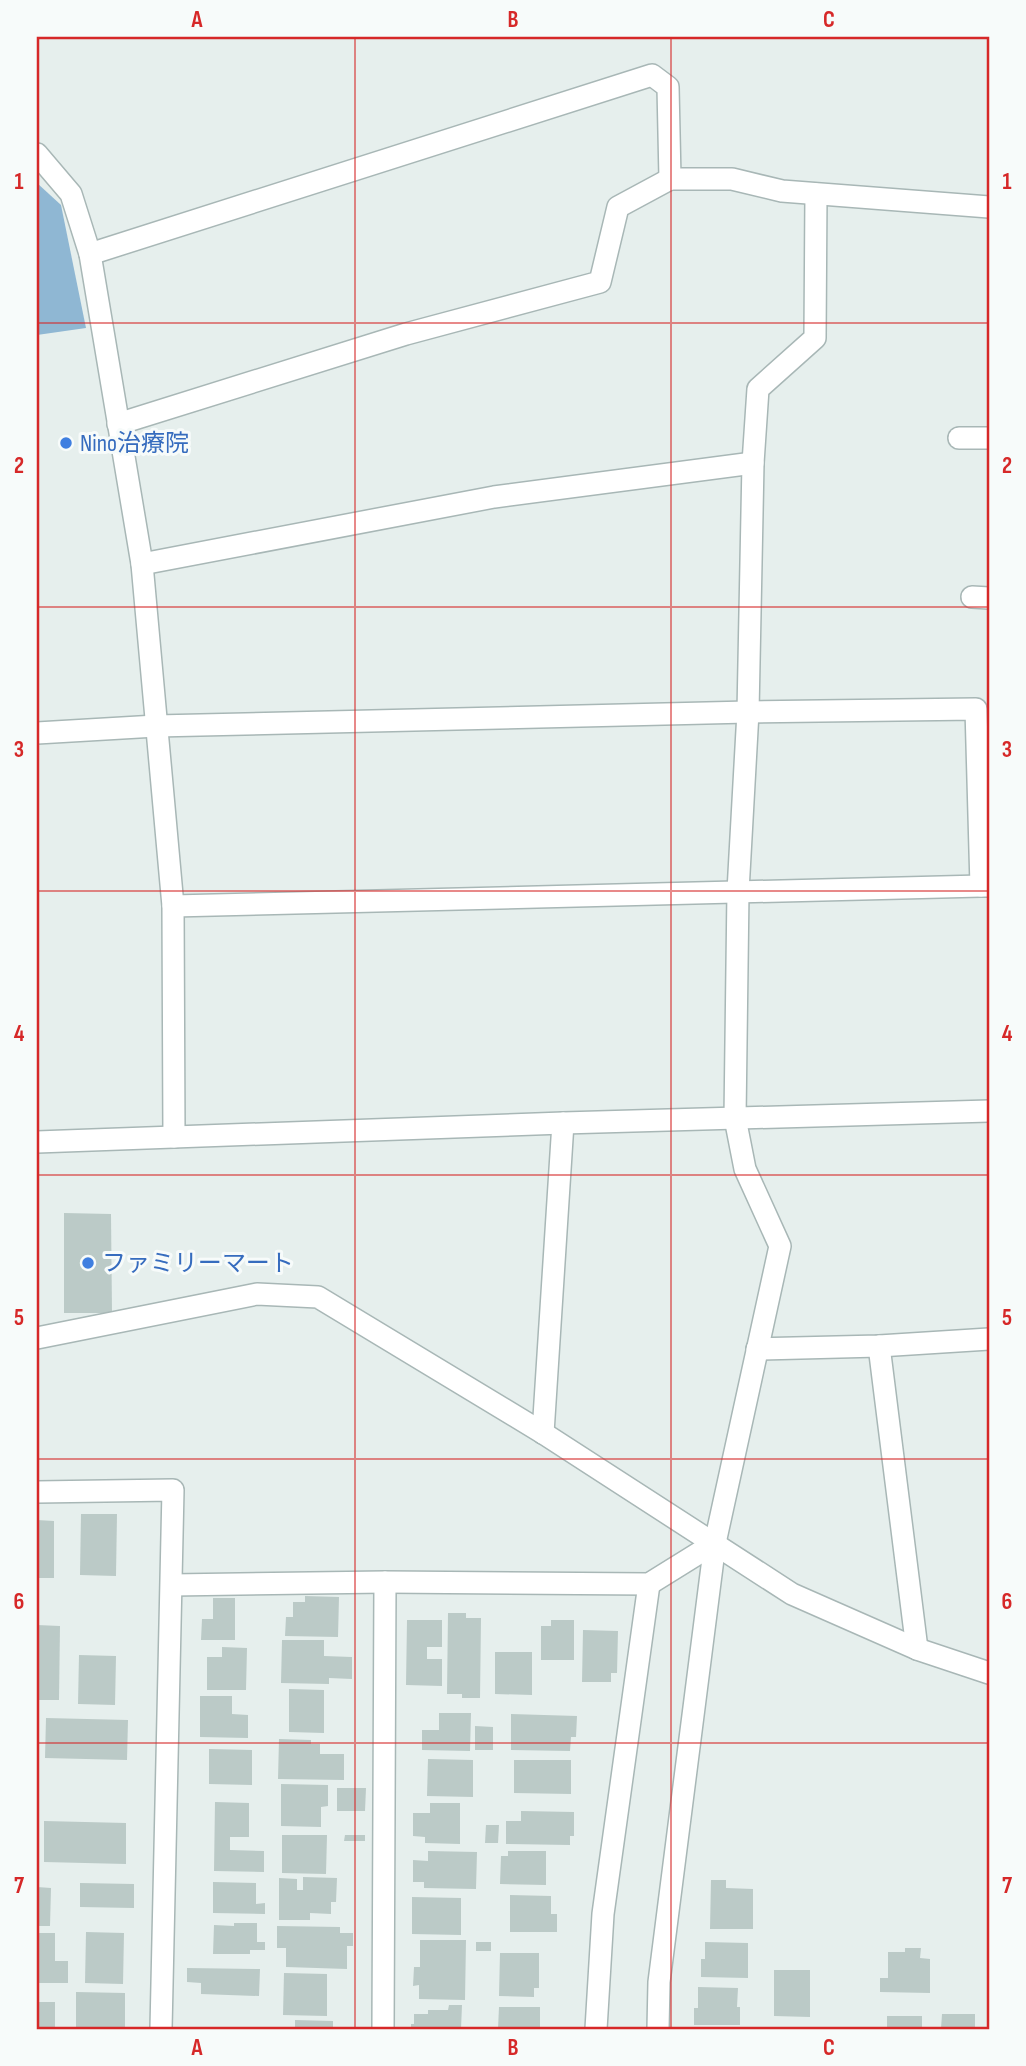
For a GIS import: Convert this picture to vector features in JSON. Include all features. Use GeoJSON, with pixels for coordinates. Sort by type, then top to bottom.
{"type":"FeatureCollection","features":[{"type":"Feature","properties":{"kind":"street"},"geometry":{"type":"LineString","coordinates":[[90,254],[652,75],[668,87],[670,179]]}},
{"type":"Feature","properties":{"kind":"street"},"geometry":{"type":"LineString","coordinates":[[37,154],[71,194],[90,254],[142,564],[173,906],[174,1137]]}},
{"type":"Feature","properties":{"kind":"street"},"geometry":{"type":"LineString","coordinates":[[118,424],[406,334],[600,282],[618,207],[670,179],[732,179],[782,191],[989,207]]}},
{"type":"Feature","properties":{"kind":"street"},"geometry":{"type":"LineString","coordinates":[[658,2029],[659,1982],[715,1543],[780,1246],[746,1169],[735,1118],[738,891],[748,712],[753,463],[758,389],[816,338],[816,194]]}},
{"type":"Feature","properties":{"kind":"street"},"geometry":{"type":"LineString","coordinates":[[959,438],[989,438]]}},
{"type":"Feature","properties":{"kind":"street"},"geometry":{"type":"LineString","coordinates":[[142,564],[494,497],[753,463]]}},
{"type":"Feature","properties":{"kind":"street"},"geometry":{"type":"LineString","coordinates":[[37,733],[156,726],[976,709],[985,886],[173,906]]}},
{"type":"Feature","properties":{"kind":"street"},"geometry":{"type":"LineString","coordinates":[[37,1142],[989,1111]]}},
{"type":"Feature","properties":{"kind":"street"},"geometry":{"type":"LineString","coordinates":[[543,1433],[563,1123]]}},
{"type":"Feature","properties":{"kind":"street"},"geometry":{"type":"LineString","coordinates":[[37,1338],[257,1294],[318,1297],[543,1433],[792,1594],[917,1649],[989,1673]]}},
{"type":"Feature","properties":{"kind":"street"},"geometry":{"type":"LineString","coordinates":[[757,1349],[879,1346],[989,1339]]}},
{"type":"Feature","properties":{"kind":"street"},"geometry":{"type":"LineString","coordinates":[[879,1346],[917,1649]]}},
{"type":"Feature","properties":{"kind":"street"},"geometry":{"type":"LineString","coordinates":[[37,1492],[173,1490],[161,2029]]}},
{"type":"Feature","properties":{"kind":"street"},"geometry":{"type":"LineString","coordinates":[[172,1585],[385,1582],[649,1584],[715,1543]]}},
{"type":"Feature","properties":{"kind":"street"},"geometry":{"type":"LineString","coordinates":[[383,2029],[385,1582]]}},
{"type":"Feature","properties":{"kind":"street"},"geometry":{"type":"LineString","coordinates":[[596,2029],[603,1914],[649,1584]]}},
{"type":"Feature","properties":{"kind":"water"},"geometry":{"type":"Polygon","coordinates":[[[37,183],[61,205],[86,328],[37,335],[37,183]]]}},
{"type":"Feature","properties":{"kind":"building","name":"ファミリーマート"},"geometry":{"type":"Polygon","coordinates":[[[64,1213],[111,1214],[112,1313],[64,1313],[64,1213]]]}},
{"type":"Feature","properties":{"kind":"building"},"geometry":{"type":"Polygon","coordinates":[[[81,1514],[117,1514],[116,1576],[80,1575],[81,1514]]]}},
{"type":"Feature","properties":{"kind":"building"},"geometry":{"type":"Polygon","coordinates":[[[37,1520],[54,1521],[54,1578],[37,1578],[37,1520]]]}},
{"type":"Feature","properties":{"kind":"building"},"geometry":{"type":"Polygon","coordinates":[[[305,1596],[339,1597],[338,1637],[285,1636],[286,1617],[293,1617],[293,1602],[305,1602],[305,1596]]]}},
{"type":"Feature","properties":{"kind":"building"},"geometry":{"type":"Polygon","coordinates":[[[213,1598],[235,1598],[235,1640],[201,1640],[202,1619],[213,1619],[213,1598]]]}},
{"type":"Feature","properties":{"kind":"building"},"geometry":{"type":"Polygon","coordinates":[[[448,1613],[466,1613],[466,1618],[481,1618],[480,1698],[462,1698],[462,1694],[447,1694],[448,1613]]]}},
{"type":"Feature","properties":{"kind":"building"},"geometry":{"type":"Polygon","coordinates":[[[407,1620],[442,1620],[442,1647],[427,1647],[427,1659],[442,1659],[442,1686],[406,1685],[407,1620]]]}},
{"type":"Feature","properties":{"kind":"building"},"geometry":{"type":"Polygon","coordinates":[[[551,1620],[574,1620],[574,1660],[541,1660],[541,1626],[551,1626],[551,1620]]]}},
{"type":"Feature","properties":{"kind":"building"},"geometry":{"type":"Polygon","coordinates":[[[37,1625],[60,1626],[59,1700],[37,1700],[37,1625]]]}},
{"type":"Feature","properties":{"kind":"building"},"geometry":{"type":"Polygon","coordinates":[[[583,1630],[618,1631],[617,1673],[611,1673],[611,1682],[582,1682],[583,1630]]]}},
{"type":"Feature","properties":{"kind":"building"},"geometry":{"type":"Polygon","coordinates":[[[282,1640],[324,1640],[324,1656],[352,1657],[352,1679],[329,1678],[329,1684],[281,1683],[282,1640]]]}},
{"type":"Feature","properties":{"kind":"building"},"geometry":{"type":"Polygon","coordinates":[[[222,1647],[247,1648],[246,1690],[207,1690],[207,1657],[222,1657],[222,1647]]]}},
{"type":"Feature","properties":{"kind":"building"},"geometry":{"type":"Polygon","coordinates":[[[495,1652],[532,1652],[532,1695],[495,1694],[495,1652]]]}},
{"type":"Feature","properties":{"kind":"building"},"geometry":{"type":"Polygon","coordinates":[[[79,1655],[116,1656],[115,1705],[78,1704],[79,1655]]]}},
{"type":"Feature","properties":{"kind":"building"},"geometry":{"type":"Polygon","coordinates":[[[289,1689],[324,1690],[324,1733],[289,1732],[289,1689]]]}},
{"type":"Feature","properties":{"kind":"building"},"geometry":{"type":"Polygon","coordinates":[[[200,1696],[232,1696],[232,1714],[248,1715],[248,1738],[200,1737],[200,1696]]]}},
{"type":"Feature","properties":{"kind":"building"},"geometry":{"type":"Polygon","coordinates":[[[439,1713],[471,1713],[470,1751],[422,1750],[422,1730],[439,1730],[439,1713]]]}},
{"type":"Feature","properties":{"kind":"building"},"geometry":{"type":"Polygon","coordinates":[[[511,1714],[577,1716],[576,1737],[571,1737],[570,1751],[511,1750],[511,1714]]]}},
{"type":"Feature","properties":{"kind":"building"},"geometry":{"type":"Polygon","coordinates":[[[46,1718],[128,1720],[127,1760],[45,1758],[46,1718]]]}},
{"type":"Feature","properties":{"kind":"building"},"geometry":{"type":"Polygon","coordinates":[[[475,1726],[493,1727],[493,1750],[475,1750],[475,1726]]]}},
{"type":"Feature","properties":{"kind":"building"},"geometry":{"type":"Polygon","coordinates":[[[279,1739],[311,1740],[311,1744],[320,1744],[320,1754],[344,1754],[344,1780],[278,1779],[279,1739]]]}},
{"type":"Feature","properties":{"kind":"building"},"geometry":{"type":"Polygon","coordinates":[[[209,1749],[252,1750],[252,1785],[209,1784],[209,1749]]]}},
{"type":"Feature","properties":{"kind":"building"},"geometry":{"type":"Polygon","coordinates":[[[428,1759],[473,1760],[473,1797],[427,1796],[428,1759]]]}},
{"type":"Feature","properties":{"kind":"building"},"geometry":{"type":"Polygon","coordinates":[[[514,1760],[571,1760],[571,1794],[514,1793],[514,1760]]]}},
{"type":"Feature","properties":{"kind":"building"},"geometry":{"type":"Polygon","coordinates":[[[281,1784],[328,1785],[328,1806],[321,1807],[321,1827],[281,1826],[281,1784]]]}},
{"type":"Feature","properties":{"kind":"building"},"geometry":{"type":"Polygon","coordinates":[[[337,1788],[366,1788],[365,1811],[337,1811],[337,1788]]]}},
{"type":"Feature","properties":{"kind":"building"},"geometry":{"type":"Polygon","coordinates":[[[215,1802],[249,1803],[249,1837],[230,1837],[230,1850],[264,1851],[264,1872],[214,1871],[215,1802]]]}},
{"type":"Feature","properties":{"kind":"building"},"geometry":{"type":"Polygon","coordinates":[[[430,1803],[460,1803],[460,1844],[425,1843],[425,1837],[413,1836],[413,1813],[430,1813],[430,1803]]]}},
{"type":"Feature","properties":{"kind":"building"},"geometry":{"type":"Polygon","coordinates":[[[521,1811],[574,1812],[574,1836],[570,1836],[570,1845],[506,1844],[506,1821],[521,1821],[521,1811]]]}},
{"type":"Feature","properties":{"kind":"building"},"geometry":{"type":"Polygon","coordinates":[[[44,1821],[126,1823],[126,1864],[44,1862],[44,1821]]]}},
{"type":"Feature","properties":{"kind":"building"},"geometry":{"type":"Polygon","coordinates":[[[486,1825],[499,1825],[498,1843],[485,1843],[486,1825]]]}},
{"type":"Feature","properties":{"kind":"building"},"geometry":{"type":"Polygon","coordinates":[[[282,1835],[327,1835],[326,1874],[282,1873],[282,1835]]]}},
{"type":"Feature","properties":{"kind":"building"},"geometry":{"type":"Polygon","coordinates":[[[345,1835],[365,1835],[365,1841],[344,1841],[345,1835]]]}},
{"type":"Feature","properties":{"kind":"building"},"geometry":{"type":"Polygon","coordinates":[[[428,1851],[477,1852],[476,1889],[424,1888],[424,1882],[413,1882],[413,1860],[428,1861],[428,1851]]]}},
{"type":"Feature","properties":{"kind":"building"},"geometry":{"type":"Polygon","coordinates":[[[508,1851],[546,1851],[546,1885],[500,1884],[501,1856],[508,1856],[508,1851]]]}},
{"type":"Feature","properties":{"kind":"building"},"geometry":{"type":"Polygon","coordinates":[[[303,1877],[337,1878],[336,1902],[331,1902],[331,1914],[310,1913],[310,1920],[279,1920],[279,1878],[297,1879],[297,1890],[303,1890],[303,1877]]]}},
{"type":"Feature","properties":{"kind":"building"},"geometry":{"type":"Polygon","coordinates":[[[711,1880],[726,1880],[726,1888],[753,1889],[753,1929],[710,1929],[711,1880]]]}},
{"type":"Feature","properties":{"kind":"building"},"geometry":{"type":"Polygon","coordinates":[[[213,1882],[256,1883],[256,1904],[265,1903],[265,1914],[213,1913],[213,1882]]]}},
{"type":"Feature","properties":{"kind":"building"},"geometry":{"type":"Polygon","coordinates":[[[80,1883],[134,1884],[134,1908],[80,1907],[80,1883]]]}},
{"type":"Feature","properties":{"kind":"building"},"geometry":{"type":"Polygon","coordinates":[[[37,1887],[51,1888],[50,1926],[37,1926],[37,1887]]]}},
{"type":"Feature","properties":{"kind":"building"},"geometry":{"type":"Polygon","coordinates":[[[510,1895],[551,1896],[551,1914],[557,1914],[557,1932],[510,1932],[510,1895]]]}},
{"type":"Feature","properties":{"kind":"building"},"geometry":{"type":"Polygon","coordinates":[[[412,1897],[461,1898],[461,1935],[412,1934],[412,1897]]]}},
{"type":"Feature","properties":{"kind":"building"},"geometry":{"type":"Polygon","coordinates":[[[234,1923],[257,1923],[257,1942],[265,1942],[265,1950],[250,1950],[250,1954],[213,1954],[214,1925],[234,1926],[234,1923]]]}},
{"type":"Feature","properties":{"kind":"building"},"geometry":{"type":"Polygon","coordinates":[[[277,1926],[340,1927],[340,1933],[353,1933],[353,1946],[347,1946],[347,1969],[286,1967],[286,1948],[277,1948],[277,1926]]]}},
{"type":"Feature","properties":{"kind":"building"},"geometry":{"type":"Polygon","coordinates":[[[86,1932],[124,1933],[123,1984],[85,1983],[86,1932]]]}},
{"type":"Feature","properties":{"kind":"building"},"geometry":{"type":"Polygon","coordinates":[[[37,1933],[55,1933],[55,1961],[68,1961],[68,1983],[37,1983],[37,1933]]]}},
{"type":"Feature","properties":{"kind":"building"},"geometry":{"type":"Polygon","coordinates":[[[420,1940],[466,1940],[465,2000],[419,1999],[419,1985],[413,1986],[414,1967],[420,1967],[420,1940]]]}},
{"type":"Feature","properties":{"kind":"building"},"geometry":{"type":"Polygon","coordinates":[[[476,1942],[491,1942],[491,1951],[476,1951],[476,1942]]]}},
{"type":"Feature","properties":{"kind":"building"},"geometry":{"type":"Polygon","coordinates":[[[705,1942],[748,1943],[748,1978],[701,1977],[705,1942]]]}},
{"type":"Feature","properties":{"kind":"building"},"geometry":{"type":"Polygon","coordinates":[[[905,1948],[921,1948],[920,1958],[930,1959],[930,1993],[880,1992],[880,1978],[888,1978],[888,1952],[905,1952],[905,1948]]]}},
{"type":"Feature","properties":{"kind":"building"},"geometry":{"type":"Polygon","coordinates":[[[500,1953],[539,1953],[539,1988],[534,1988],[534,1997],[499,1996],[500,1953]]]}},
{"type":"Feature","properties":{"kind":"building"},"geometry":{"type":"Polygon","coordinates":[[[187,1968],[260,1969],[259,1996],[201,1994],[201,1983],[187,1982],[187,1968]]]}},
{"type":"Feature","properties":{"kind":"building"},"geometry":{"type":"Polygon","coordinates":[[[774,1970],[810,1970],[810,2017],[774,2016],[774,1970]]]}},
{"type":"Feature","properties":{"kind":"building"},"geometry":{"type":"Polygon","coordinates":[[[284,1973],[327,1974],[327,2016],[283,2015],[284,1973]]]}},
{"type":"Feature","properties":{"kind":"building"},"geometry":{"type":"Polygon","coordinates":[[[698,1987],[738,1988],[740,2025],[694,2025],[694,2008],[698,2008],[698,1987]]]}},
{"type":"Feature","properties":{"kind":"building"},"geometry":{"type":"Polygon","coordinates":[[[76,1992],[125,1993],[125,2029],[76,2029],[76,1992]]]}},
{"type":"Feature","properties":{"kind":"building"},"geometry":{"type":"Polygon","coordinates":[[[37,2002],[55,2002],[55,2029],[37,2029],[37,2002]]]}},
{"type":"Feature","properties":{"kind":"building"},"geometry":{"type":"Polygon","coordinates":[[[449,2005],[462,2005],[461,2029],[411,2029],[414,2014],[428,2014],[428,2010],[448,2010],[449,2005]]]}},
{"type":"Feature","properties":{"kind":"building"},"geometry":{"type":"Polygon","coordinates":[[[499,2007],[540,2007],[540,2029],[498,2029],[499,2007]]]}},
{"type":"Feature","properties":{"kind":"building"},"geometry":{"type":"Polygon","coordinates":[[[942,2014],[975,2014],[975,2029],[941,2029],[942,2014]]]}},
{"type":"Feature","properties":{"kind":"building"},"geometry":{"type":"Polygon","coordinates":[[[887,2016],[922,2016],[922,2029],[887,2029],[887,2016]]]}},
{"type":"Feature","properties":{"kind":"building"},"geometry":{"type":"Polygon","coordinates":[[[295,2020],[333,2021],[333,2029],[295,2029],[295,2020]]]}},
{"type":"Feature","properties":{"kind":"place","name":"Nino治療院"},"geometry":{"type":"Point","coordinates":[66,443]}},
{"type":"Feature","properties":{"kind":"place","name":"ファミリーマート"},"geometry":{"type":"Point","coordinates":[88,1263]}}]}
